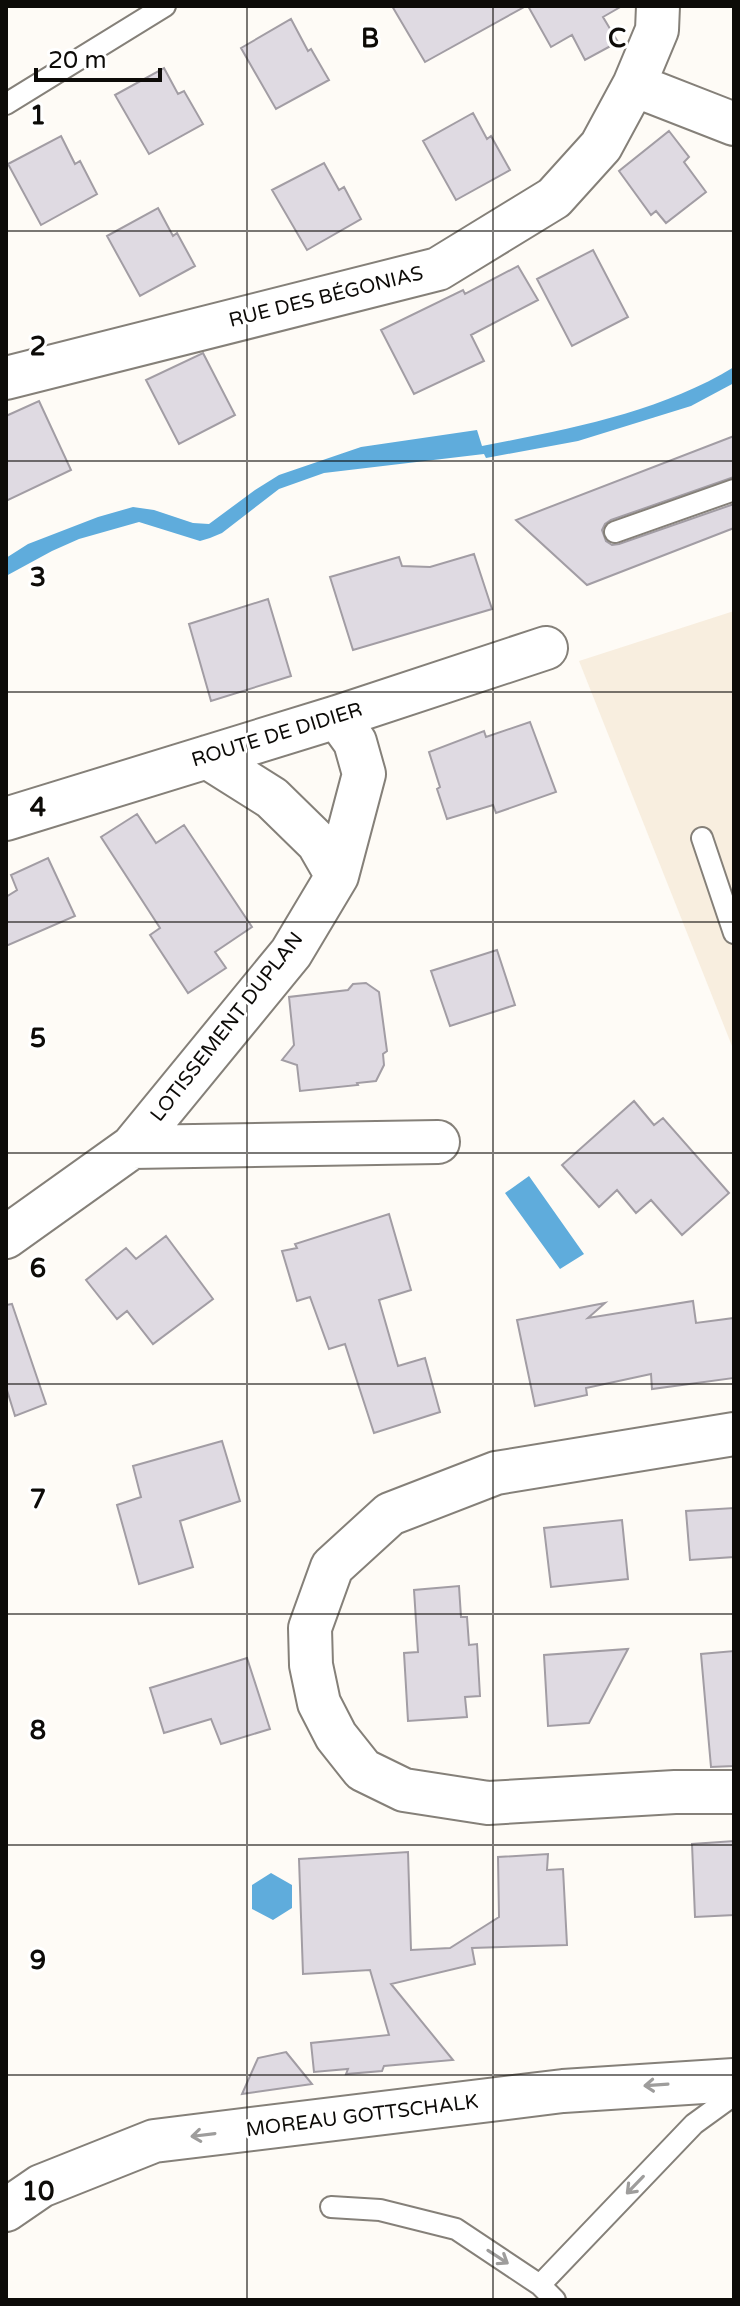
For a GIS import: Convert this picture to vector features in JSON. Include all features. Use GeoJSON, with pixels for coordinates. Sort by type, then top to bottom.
{"type":"FeatureCollection","features":[{"type":"Feature","properties":{"kind":"street","name":"RUE DES BÉGONIAS"},"geometry":{"type":"LineString","coordinates":[[6,378],[438,269],[554,198],[601,146],[634,85],[657,30],[658,6]]}},
{"type":"Feature","properties":{"kind":"street"},"geometry":{"type":"LineString","coordinates":[[634,85],[734,124]]}},
{"type":"Feature","properties":{"kind":"street","name":"ROUTE DE DIDIER"},"geometry":{"type":"LineString","coordinates":[[6,819],[337,717],[546,648]]}},
{"type":"Feature","properties":{"kind":"street","name":"LOTISSEMENT DUPLAN"},"geometry":{"type":"LineString","coordinates":[[6,1237],[132,1147],[291,953],[337,876],[364,774],[355,742],[337,717]]}},
{"type":"Feature","properties":{"kind":"street"},"geometry":{"type":"LineString","coordinates":[[207,757],[272,798],[318,843],[337,876]]}},
{"type":"Feature","properties":{"kind":"street"},"geometry":{"type":"LineString","coordinates":[[132,1147],[438,1142]]}},
{"type":"Feature","properties":{"kind":"street"},"geometry":{"type":"LineString","coordinates":[[734,1434],[496,1473],[390,1514],[332,1567],[310,1628],[311,1665],[319,1703],[336,1736],[363,1770],[404,1790],[488,1803],[675,1792],[734,1792]]}},
{"type":"Feature","properties":{"kind":"street","name":"MOREAU GOTTSCHALK"},"geometry":{"type":"LineString","coordinates":[[6,2210],[41,2186],[154,2141],[563,2091],[734,2080]]}},
{"type":"Feature","properties":{"kind":"lane"},"geometry":{"type":"LineString","coordinates":[[6,104],[165,6]]}},
{"type":"Feature","properties":{"kind":"lane"},"geometry":{"type":"LineString","coordinates":[[615,532],[734,490]]}},
{"type":"Feature","properties":{"kind":"lane"},"geometry":{"type":"LineString","coordinates":[[702,838],[734,933]]}},
{"type":"Feature","properties":{"kind":"lane"},"geometry":{"type":"LineString","coordinates":[[540,2285],[694,2124],[734,2095]]}},
{"type":"Feature","properties":{"kind":"lane"},"geometry":{"type":"LineString","coordinates":[[331,2207],[380,2210],[456,2229],[540,2285],[555,2300]]}},
{"type":"Feature","properties":{"kind":"shaded area"},"geometry":{"type":"Polygon","coordinates":[[[734,611],[734,1051],[579,661],[734,611]]]}},
{"type":"Feature","properties":{"kind":"water"},"geometry":{"type":"Polygon","coordinates":[[[734,367],[734,383],[691,406],[578,441],[486,458],[484,454],[324,473],[279,489],[222,533],[210,538],[200,541],[139,522],[79,539],[6,576],[6,558],[28,544],[98,517],[133,507],[154,510],[193,523],[209,524],[279,475],[361,447],[477,430],[482,446],[547,433],[644,408],[705,383],[734,367]]]}},
{"type":"Feature","properties":{"kind":"water"},"geometry":{"type":"Polygon","coordinates":[[[529,1176],[584,1254],[560,1269],[505,1193],[529,1176]]]}},
{"type":"Feature","properties":{"kind":"water"},"geometry":{"type":"Polygon","coordinates":[[[271,1873],[292,1885],[292,1908],[273,1920],[252,1909],[252,1885],[271,1873]]]}},
{"type":"Feature","properties":{"kind":"building"},"geometry":{"type":"Polygon","coordinates":[[[392,6],[526,6],[425,62],[392,6]]]}},
{"type":"Feature","properties":{"kind":"building"},"geometry":{"type":"Polygon","coordinates":[[[528,6],[622,6],[603,17],[618,42],[585,60],[572,35],[551,47],[528,6]]]}},
{"type":"Feature","properties":{"kind":"building"},"geometry":{"type":"Polygon","coordinates":[[[291,19],[308,51],[311,49],[329,80],[276,109],[241,48],[291,19]]]}},
{"type":"Feature","properties":{"kind":"building"},"geometry":{"type":"Polygon","coordinates":[[[164,68],[178,94],[184,91],[203,124],[149,154],[115,95],[164,68]]]}},
{"type":"Feature","properties":{"kind":"building"},"geometry":{"type":"Polygon","coordinates":[[[473,113],[487,139],[491,136],[510,170],[456,200],[423,141],[473,113]]]}},
{"type":"Feature","properties":{"kind":"building"},"geometry":{"type":"Polygon","coordinates":[[[669,131],[689,157],[684,162],[706,192],[666,223],[656,211],[651,215],[619,171],[669,131]]]}},
{"type":"Feature","properties":{"kind":"building"},"geometry":{"type":"Polygon","coordinates":[[[61,136],[75,164],[80,161],[97,194],[41,225],[8,164],[61,136]]]}},
{"type":"Feature","properties":{"kind":"building"},"geometry":{"type":"Polygon","coordinates":[[[324,163],[339,190],[344,187],[361,219],[307,250],[272,190],[324,163]]]}},
{"type":"Feature","properties":{"kind":"building"},"geometry":{"type":"Polygon","coordinates":[[[158,208],[173,236],[177,233],[195,266],[140,296],[107,236],[158,208]]]}},
{"type":"Feature","properties":{"kind":"building"},"geometry":{"type":"Polygon","coordinates":[[[593,250],[628,317],[572,346],[537,279],[593,250]]]}},
{"type":"Feature","properties":{"kind":"building"},"geometry":{"type":"Polygon","coordinates":[[[518,266],[538,300],[471,335],[484,361],[414,394],[381,330],[463,290],[465,294],[518,266]]]}},
{"type":"Feature","properties":{"kind":"building"},"geometry":{"type":"Polygon","coordinates":[[[203,353],[235,415],[179,444],[146,380],[203,353]]]}},
{"type":"Feature","properties":{"kind":"building"},"geometry":{"type":"Polygon","coordinates":[[[39,401],[71,470],[6,501],[6,416],[39,401]]]}},
{"type":"Feature","properties":{"kind":"building"},"geometry":{"type":"Polygon","coordinates":[[[734,436],[734,477],[611,520],[602,530],[606,541],[612,545],[619,544],[734,504],[734,528],[587,585],[516,520],[734,436]]]}},
{"type":"Feature","properties":{"kind":"building"},"geometry":{"type":"Polygon","coordinates":[[[474,554],[492,609],[353,650],[330,577],[399,557],[402,566],[430,567],[474,554]]]}},
{"type":"Feature","properties":{"kind":"building"},"geometry":{"type":"Polygon","coordinates":[[[268,599],[291,676],[211,701],[189,624],[268,599]]]}},
{"type":"Feature","properties":{"kind":"building"},"geometry":{"type":"Polygon","coordinates":[[[530,722],[556,792],[496,813],[493,805],[447,819],[429,752],[484,731],[486,737],[530,722]]]}},
{"type":"Feature","properties":{"kind":"building"},"geometry":{"type":"Polygon","coordinates":[[[137,814],[156,843],[184,825],[252,927],[215,952],[226,968],[188,993],[150,935],[160,928],[101,837],[137,814]]]}},
{"type":"Feature","properties":{"kind":"building"},"geometry":{"type":"Polygon","coordinates":[[[48,858],[75,916],[6,946],[6,897],[17,890],[11,875],[48,858]]]}},
{"type":"Feature","properties":{"kind":"building"},"geometry":{"type":"Polygon","coordinates":[[[497,950],[515,1005],[450,1026],[431,971],[497,950]]]}},
{"type":"Feature","properties":{"kind":"building"},"geometry":{"type":"Polygon","coordinates":[[[366,983],[379,992],[387,1051],[383,1054],[384,1065],[376,1081],[300,1091],[297,1065],[282,1060],[294,1045],[289,997],[348,990],[353,984],[366,983]]]}},
{"type":"Feature","properties":{"kind":"building"},"geometry":{"type":"Polygon","coordinates":[[[634,1101],[654,1125],[663,1118],[729,1193],[682,1235],[651,1200],[636,1213],[617,1190],[599,1207],[562,1165],[634,1101]]]}},
{"type":"Feature","properties":{"kind":"building"},"geometry":{"type":"Polygon","coordinates":[[[389,1214],[411,1290],[379,1300],[398,1366],[425,1358],[440,1412],[374,1433],[345,1344],[329,1349],[310,1297],[297,1301],[282,1251],[389,1214]]]}},
{"type":"Feature","properties":{"kind":"building"},"geometry":{"type":"Polygon","coordinates":[[[166,1236],[213,1299],[153,1344],[127,1311],[117,1319],[86,1280],[126,1248],[136,1259],[166,1236]]]}},
{"type":"Feature","properties":{"kind":"building"},"geometry":{"type":"Polygon","coordinates":[[[693,1301],[696,1323],[734,1318],[734,1378],[652,1389],[651,1374],[586,1388],[587,1395],[535,1406],[517,1320],[605,1303],[588,1318],[693,1301]]]}},
{"type":"Feature","properties":{"kind":"building"},"geometry":{"type":"Polygon","coordinates":[[[12,1304],[46,1404],[15,1416],[6,1387],[6,1305],[12,1304]]]}},
{"type":"Feature","properties":{"kind":"building"},"geometry":{"type":"Polygon","coordinates":[[[222,1441],[240,1501],[180,1521],[193,1567],[139,1584],[117,1505],[141,1497],[133,1466],[222,1441]]]}},
{"type":"Feature","properties":{"kind":"building"},"geometry":{"type":"Polygon","coordinates":[[[734,1508],[734,1557],[690,1560],[686,1511],[734,1508]]]}},
{"type":"Feature","properties":{"kind":"building"},"geometry":{"type":"Polygon","coordinates":[[[622,1520],[628,1579],[551,1587],[544,1528],[622,1520]]]}},
{"type":"Feature","properties":{"kind":"building"},"geometry":{"type":"Polygon","coordinates":[[[459,1586],[461,1617],[467,1617],[469,1645],[477,1644],[480,1696],[465,1697],[467,1717],[408,1721],[404,1653],[418,1652],[414,1590],[459,1586]]]}},
{"type":"Feature","properties":{"kind":"building"},"geometry":{"type":"Polygon","coordinates":[[[628,1649],[589,1723],[548,1726],[544,1655],[628,1649]]]}},
{"type":"Feature","properties":{"kind":"building"},"geometry":{"type":"Polygon","coordinates":[[[734,1651],[734,1766],[711,1767],[701,1654],[734,1651]]]}},
{"type":"Feature","properties":{"kind":"building"},"geometry":{"type":"Polygon","coordinates":[[[247,1658],[270,1729],[221,1744],[211,1719],[164,1733],[150,1688],[247,1658]]]}},
{"type":"Feature","properties":{"kind":"building"},"geometry":{"type":"Polygon","coordinates":[[[734,1841],[734,1915],[695,1917],[692,1844],[734,1841]]]}},
{"type":"Feature","properties":{"kind":"building"},"geometry":{"type":"Polygon","coordinates":[[[408,1852],[411,1950],[450,1948],[499,1917],[498,1857],[548,1854],[547,1870],[563,1869],[567,1945],[472,1948],[475,1964],[391,1984],[453,2060],[384,2066],[382,2071],[346,2074],[348,2069],[314,2072],[311,2043],[389,2035],[370,1970],[303,1974],[299,1859],[408,1852]]]}},
{"type":"Feature","properties":{"kind":"building"},"geometry":{"type":"Polygon","coordinates":[[[286,2052],[312,2084],[242,2094],[258,2058],[286,2052]]]}}]}
